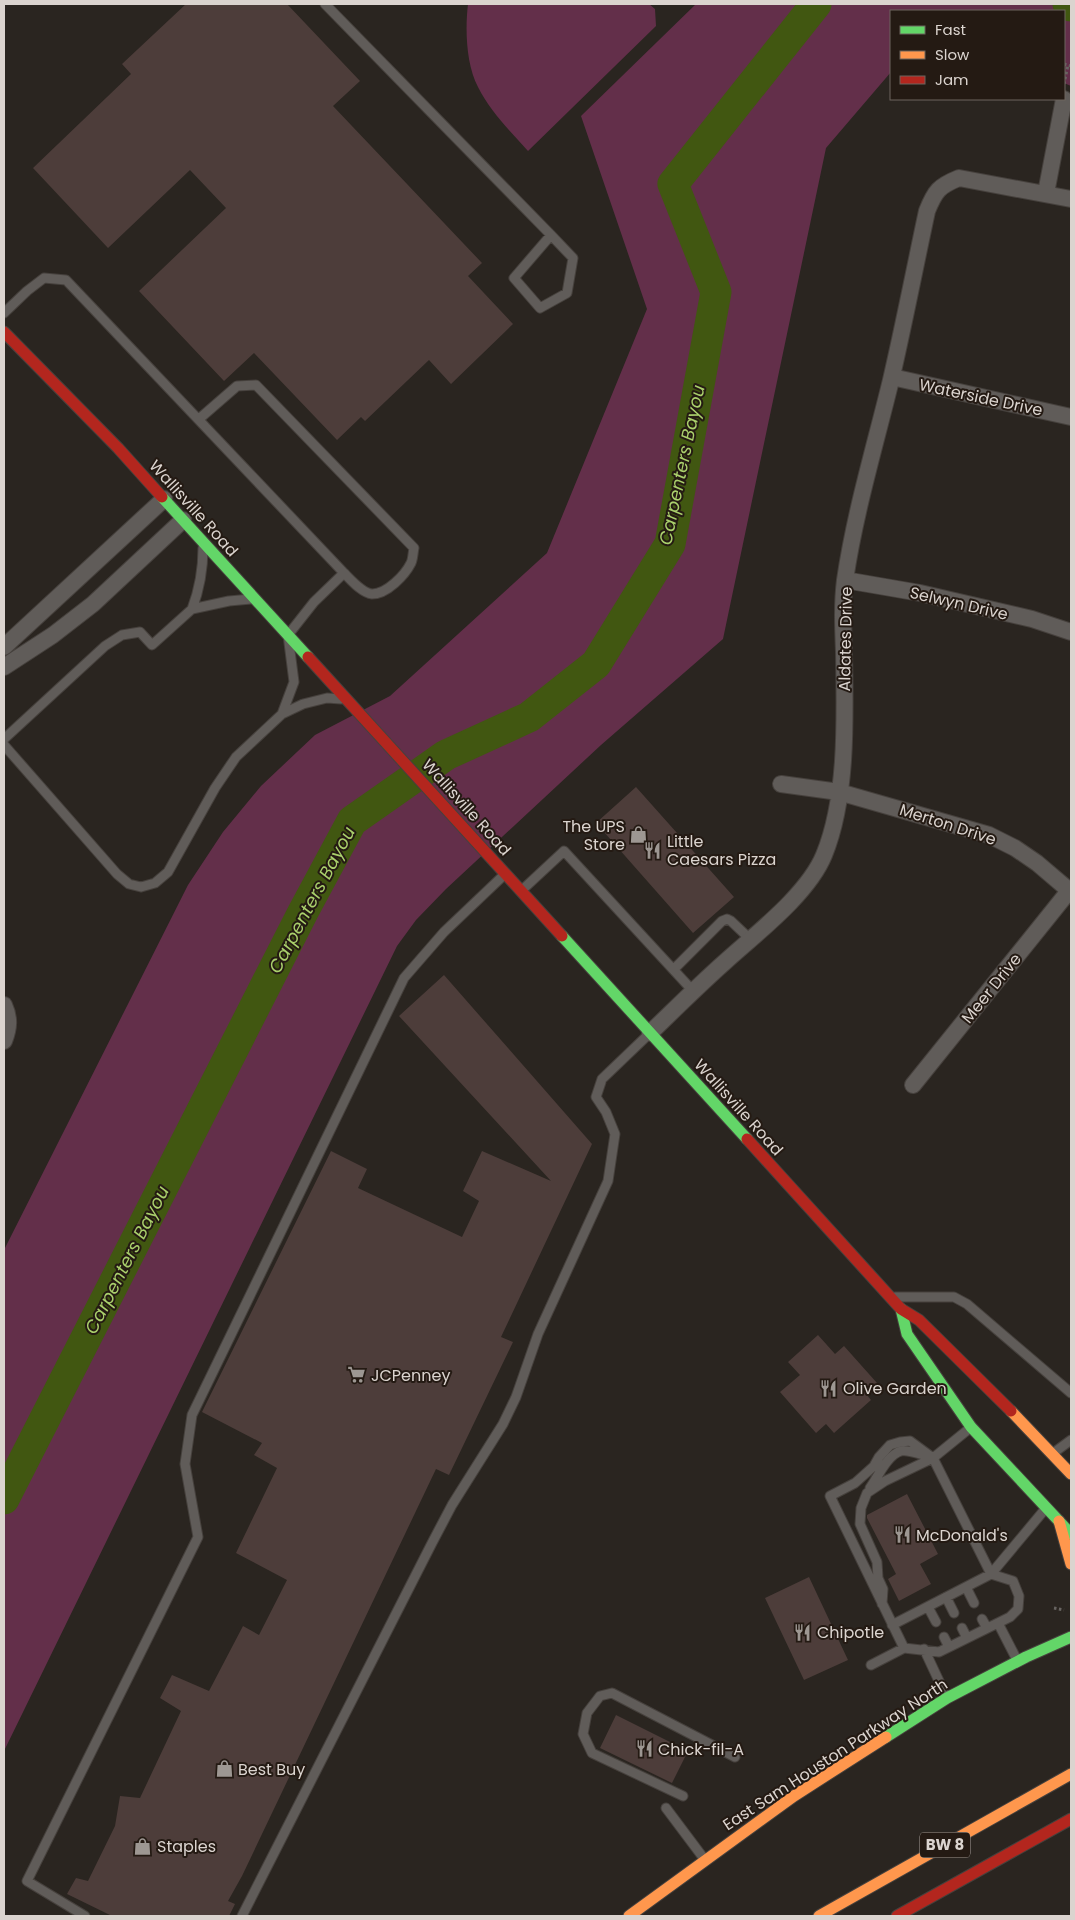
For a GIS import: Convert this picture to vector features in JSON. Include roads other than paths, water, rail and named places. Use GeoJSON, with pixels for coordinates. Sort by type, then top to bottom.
{"type":"FeatureCollection","features":[{"type":"Feature","properties":{"kind":"main road","name":"Wallisville Road"},"geometry":{"type":"LineString","coordinates":[[4,332],[118,448],[901,1309],[919,1320],[1071,1474]]}},
{"type":"Feature","properties":{"kind":"main road","name":"Wallisville Road"},"geometry":{"type":"LineString","coordinates":[[901,1309],[907,1334],[971,1427],[1071,1534]]}},
{"type":"Feature","properties":{"kind":"main road"},"geometry":{"type":"LineString","coordinates":[[1060,1521],[1071,1564]]}},
{"type":"Feature","properties":{"kind":"main road","name":"East Sam Houston Parkway North"},"geometry":{"type":"LineString","coordinates":[[629,1916],[794,1796],[947,1698],[1069,1636]]}},
{"type":"Feature","properties":{"kind":"main road","name":"BW 8"},"geometry":{"type":"LineString","coordinates":[[819,1916],[1071,1774]]}},
{"type":"Feature","properties":{"kind":"main road","name":"BW 8"},"geometry":{"type":"LineString","coordinates":[[897,1916],[1071,1820]]}},
{"type":"Feature","properties":{"kind":"street"},"geometry":{"type":"LineString","coordinates":[[1063,100],[1046,193],[1071,199]]}},
{"type":"Feature","properties":{"kind":"street","name":"Aldates Drive"},"geometry":{"type":"LineString","coordinates":[[650,1033],[791,901],[810,879],[824,856],[830,837],[839,792],[844,718],[842,613],[845,580],[856,520],[892,377],[927,211],[933,196],[942,184],[959,178],[1046,193]]}},
{"type":"Feature","properties":{"kind":"street","name":"Waterside Drive"},"geometry":{"type":"LineString","coordinates":[[892,377],[1071,417]]}},
{"type":"Feature","properties":{"kind":"street"},"geometry":{"type":"LineString","coordinates":[[4,647],[164,499]]}},
{"type":"Feature","properties":{"kind":"street"},"geometry":{"type":"LineString","coordinates":[[4,667],[83,613],[183,520]]}},
{"type":"Feature","properties":{"kind":"street","name":"Selwyn Drive"},"geometry":{"type":"LineString","coordinates":[[845,580],[920,593],[1032,619],[1071,632]]}},
{"type":"Feature","properties":{"kind":"street","name":"Merton Drive"},"geometry":{"type":"LineString","coordinates":[[781,784],[839,792],[989,835],[1037,863],[1070,892]]}},
{"type":"Feature","properties":{"kind":"street","name":"Meer Drive"},"geometry":{"type":"LineString","coordinates":[[913,1085],[1070,892]]}},
{"type":"Feature","properties":{"kind":"street"},"geometry":{"type":"LineString","coordinates":[[4,1041],[8,1028],[5,1007]]}},
{"type":"Feature","properties":{"kind":"lane"},"geometry":{"type":"LineString","coordinates":[[325,4],[551,235],[573,258],[567,293],[540,308],[514,278],[551,235]]}},
{"type":"Feature","properties":{"kind":"lane"},"geometry":{"type":"LineString","coordinates":[[4,313],[44,278],[66,280],[359,587],[371,594],[384,591],[402,576],[412,562],[414,548],[256,385],[237,386],[199,419]]}},
{"type":"Feature","properties":{"kind":"lane"},"geometry":{"type":"LineString","coordinates":[[4,739],[94,656],[122,635],[140,632],[152,645],[192,609],[203,570],[203,542]]}},
{"type":"Feature","properties":{"kind":"lane"},"geometry":{"type":"LineString","coordinates":[[282,714],[294,682],[288,635],[314,602],[344,573]]}},
{"type":"Feature","properties":{"kind":"lane"},"geometry":{"type":"LineString","coordinates":[[192,609],[228,601],[255,599]]}},
{"type":"Feature","properties":{"kind":"lane"},"geometry":{"type":"LineString","coordinates":[[4,745],[117,874],[129,884],[141,887],[155,883],[168,872],[215,788],[236,757],[282,714],[303,704],[327,698],[346,699]]}},
{"type":"Feature","properties":{"kind":"lane"},"geometry":{"type":"LineString","coordinates":[[521,891],[564,851],[693,991]]}},
{"type":"Feature","properties":{"kind":"lane"},"geometry":{"type":"LineString","coordinates":[[86,1916],[27,1881],[198,1537],[185,1464],[192,1415],[404,978],[444,932],[506,874]]}},
{"type":"Feature","properties":{"kind":"lane"},"geometry":{"type":"LineString","coordinates":[[674,970],[722,921],[731,921],[750,939]]}},
{"type":"Feature","properties":{"kind":"lane"},"geometry":{"type":"LineString","coordinates":[[242,1916],[436,1535],[516,1397],[538,1334],[608,1181],[615,1134],[606,1112],[596,1097],[602,1079],[650,1033]]}},
{"type":"Feature","properties":{"kind":"lane"},"geometry":{"type":"LineString","coordinates":[[890,1297],[954,1297],[967,1304],[1071,1393]]}},
{"type":"Feature","properties":{"kind":"lane"},"geometry":{"type":"LineString","coordinates":[[867,1493],[884,1480],[934,1458],[971,1427]]}},
{"type":"Feature","properties":{"kind":"lane"},"geometry":{"type":"LineString","coordinates":[[1052,1454],[1071,1440]]}},
{"type":"Feature","properties":{"kind":"lane"},"geometry":{"type":"LineString","coordinates":[[871,1665],[904,1648],[939,1652],[1010,1617],[1018,1609],[1019,1596],[1013,1581],[991,1574],[934,1458],[910,1441],[890,1445],[874,1466],[855,1483],[830,1496],[904,1648]]}},
{"type":"Feature","properties":{"kind":"lane"},"geometry":{"type":"LineString","coordinates":[[882,1605],[883,1589],[878,1578],[877,1562],[860,1524],[861,1508],[867,1493],[894,1455],[901,1451],[910,1451],[934,1458]]}},
{"type":"Feature","properties":{"kind":"lane"},"geometry":{"type":"LineString","coordinates":[[892,1625],[991,1574],[1047,1508]]}},
{"type":"Feature","properties":{"kind":"lane"},"geometry":{"type":"LineString","coordinates":[[966,1587],[974,1603]]}},
{"type":"Feature","properties":{"kind":"lane"},"geometry":{"type":"LineString","coordinates":[[946,1597],[954,1612]]}},
{"type":"Feature","properties":{"kind":"lane"},"geometry":{"type":"LineString","coordinates":[[928,1607],[936,1622]]}},
{"type":"Feature","properties":{"kind":"lane"},"geometry":{"type":"LineString","coordinates":[[982,1619],[987,1628]]}},
{"type":"Feature","properties":{"kind":"lane"},"geometry":{"type":"LineString","coordinates":[[998,1623],[1018,1661]]}},
{"type":"Feature","properties":{"kind":"lane"},"geometry":{"type":"LineString","coordinates":[[962,1628],[967,1638]]}},
{"type":"Feature","properties":{"kind":"lane"},"geometry":{"type":"LineString","coordinates":[[944,1638],[949,1647]]}},
{"type":"Feature","properties":{"kind":"lane"},"geometry":{"type":"LineString","coordinates":[[924,1649],[947,1698]]}},
{"type":"Feature","properties":{"kind":"lane"},"geometry":{"type":"LineString","coordinates":[[683,1796],[592,1753],[583,1734],[587,1713],[600,1696],[612,1693],[735,1757]]}},
{"type":"Feature","properties":{"kind":"lane"},"geometry":{"type":"LineString","coordinates":[[666,1808],[705,1860]]}},
{"type":"Feature","properties":{"kind":"waterway","name":"Carpenters Bayou"},"geometry":{"type":"LineString","coordinates":[[4,1499],[303,912],[352,821],[446,755],[529,717],[596,664],[670,544],[716,292],[673,184],[816,4]]}},
{"type":"Feature","properties":{"kind":"place","name":"The UPS Store"},"geometry":{"type":"Point","coordinates":[639,835]}},
{"type":"Feature","properties":{"kind":"place","name":"Little Caesars Pizza"},"geometry":{"type":"Point","coordinates":[653,850]}},
{"type":"Feature","properties":{"kind":"place","name":"JCPenney"},"geometry":{"type":"Point","coordinates":[357,1375]}},
{"type":"Feature","properties":{"kind":"place","name":"Olive Garden"},"geometry":{"type":"Point","coordinates":[829,1388]}},
{"type":"Feature","properties":{"kind":"place","name":"McDonald's"},"geometry":{"type":"Point","coordinates":[902,1535]}},
{"type":"Feature","properties":{"kind":"place","name":"Chipotle"},"geometry":{"type":"Point","coordinates":[803,1632]}},
{"type":"Feature","properties":{"kind":"place","name":"Chick-fil-A"},"geometry":{"type":"Point","coordinates":[644,1749]}},
{"type":"Feature","properties":{"kind":"place","name":"Best Buy"},"geometry":{"type":"Point","coordinates":[224,1769]}},
{"type":"Feature","properties":{"kind":"place","name":"Staples"},"geometry":{"type":"Point","coordinates":[143,1846]}}]}
